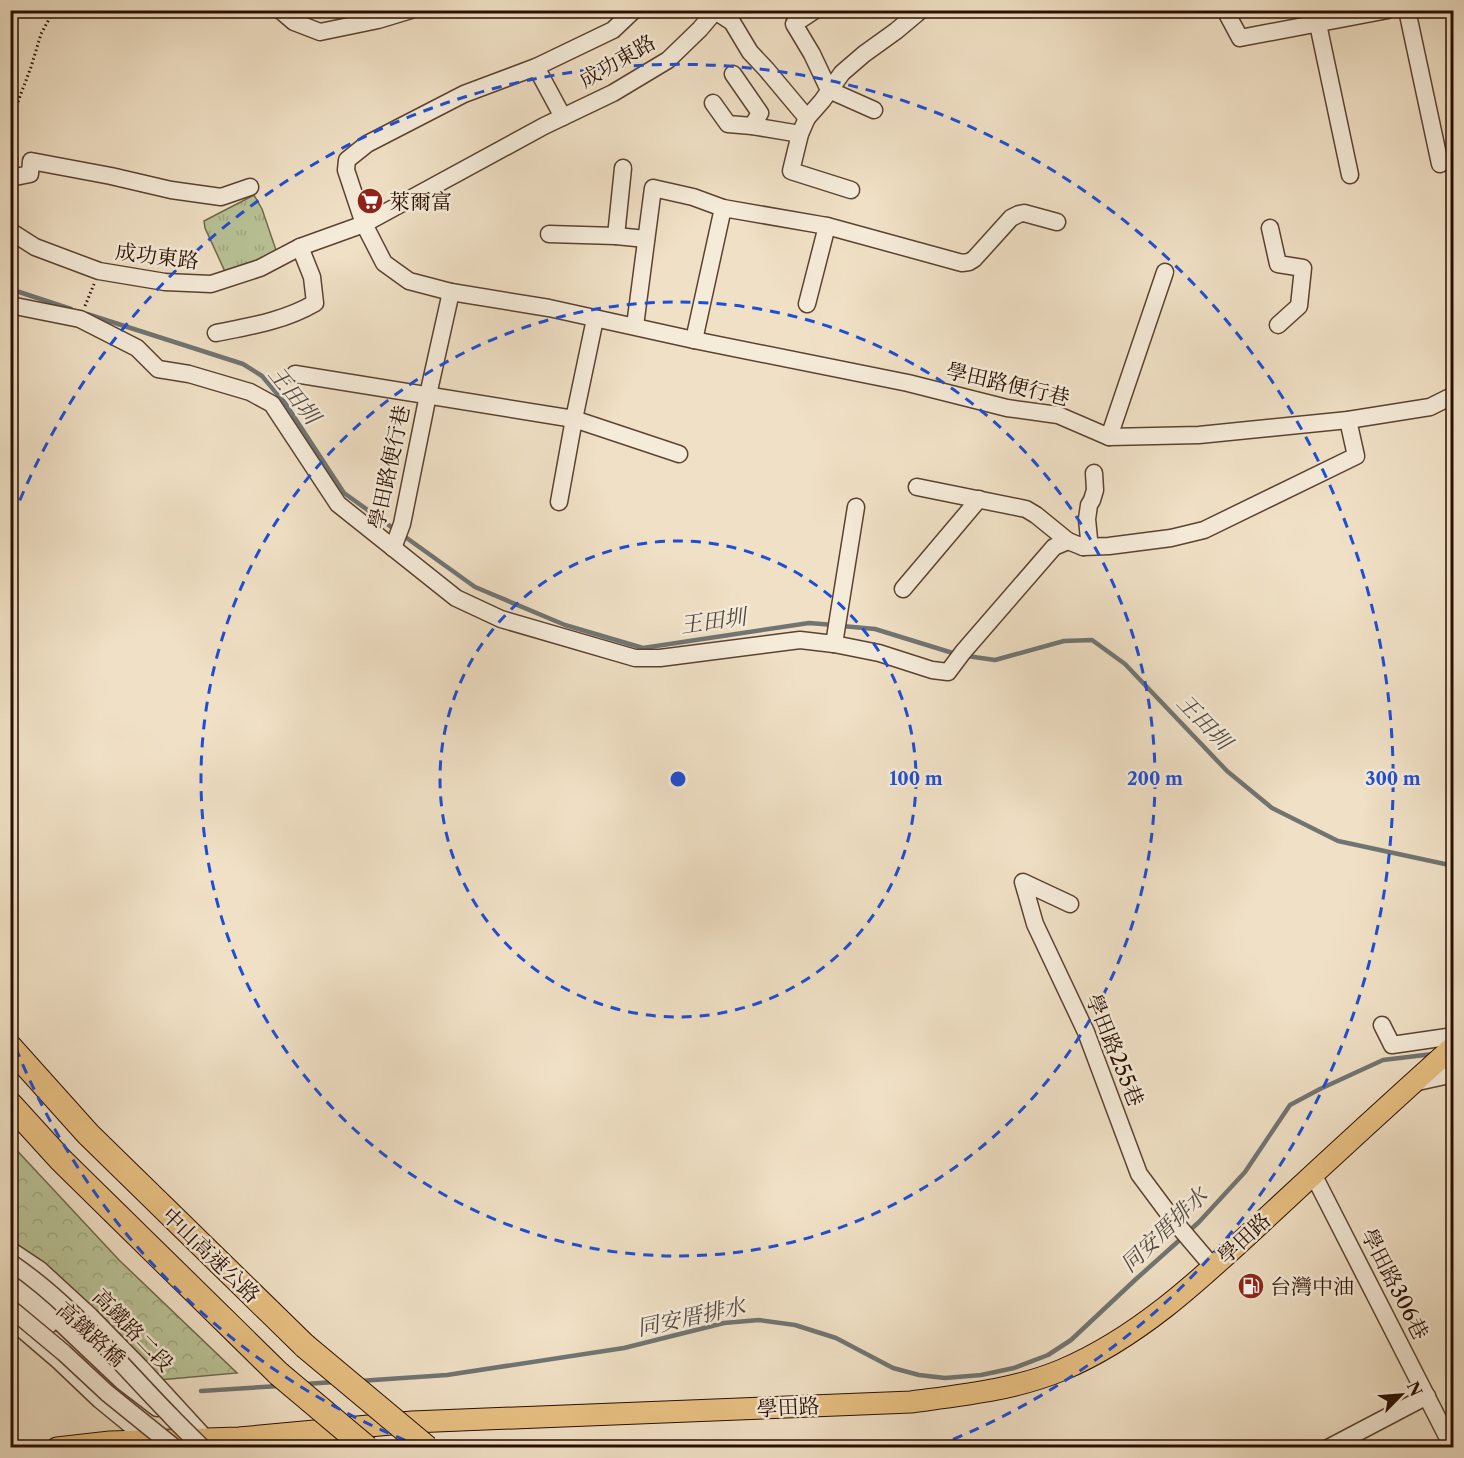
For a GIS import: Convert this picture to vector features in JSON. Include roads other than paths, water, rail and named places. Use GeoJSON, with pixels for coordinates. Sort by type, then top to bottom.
{"type":"FeatureCollection","features":[{"type":"Feature","properties":{"kind":"highway","name":"中山高速公路"},"geometry":{"type":"LineString","coordinates":[[10,1047],[88,1134],[305,1346],[427,1448]]}},
{"type":"Feature","properties":{"kind":"highway","name":"中山高速公路"},"geometry":{"type":"LineString","coordinates":[[10,1104],[61,1160],[279,1374],[367,1448]]}},
{"type":"Feature","properties":{"kind":"main road","name":"學田路"},"geometry":{"type":"LineString","coordinates":[[57,1448],[92,1443],[209,1445],[239,1438],[412,1422],[911,1402],[986,1392],[1029,1382],[1083,1360],[1142,1325],[1206,1259],[1314,1174],[1454,1046]]}},
{"type":"Feature","properties":{"kind":"street"},"geometry":{"type":"LineString","coordinates":[[280,10],[294,22],[320,32],[378,20],[411,10]]}},
{"type":"Feature","properties":{"kind":"street","name":"成功東路"},"geometry":{"type":"LineString","coordinates":[[364,224],[346,170],[347,160],[367,144],[464,94],[536,67],[613,30],[634,10]]}},
{"type":"Feature","properties":{"kind":"street"},"geometry":{"type":"LineString","coordinates":[[815,10],[794,24],[812,54],[829,90],[874,110]]}},
{"type":"Feature","properties":{"kind":"street"},"geometry":{"type":"LineString","coordinates":[[851,190],[792,171],[800,134],[807,118],[842,73],[921,10]]}},
{"type":"Feature","properties":{"kind":"street"},"geometry":{"type":"LineString","coordinates":[[1225,10],[1240,38],[1317,17],[1388,10]]}},
{"type":"Feature","properties":{"kind":"street"},"geometry":{"type":"LineString","coordinates":[[1407,10],[1440,164]]}},
{"type":"Feature","properties":{"kind":"street","name":"成功東路"},"geometry":{"type":"LineString","coordinates":[[10,231],[35,247],[99,271],[165,282],[211,284],[260,268],[300,247],[364,224],[562,117],[613,93],[668,60],[716,11],[732,22],[750,52],[807,118]]}},
{"type":"Feature","properties":{"kind":"street"},"geometry":{"type":"LineString","coordinates":[[1317,17],[1350,175]]}},
{"type":"Feature","properties":{"kind":"street"},"geometry":{"type":"LineString","coordinates":[[536,67],[562,117]]}},
{"type":"Feature","properties":{"kind":"street"},"geometry":{"type":"LineString","coordinates":[[733,74],[760,113],[752,126]]}},
{"type":"Feature","properties":{"kind":"street"},"geometry":{"type":"LineString","coordinates":[[713,103],[728,124],[800,134]]}},
{"type":"Feature","properties":{"kind":"street"},"geometry":{"type":"LineString","coordinates":[[10,178],[30,174],[31,161],[171,190],[221,197],[250,187]]}},
{"type":"Feature","properties":{"kind":"street"},"geometry":{"type":"LineString","coordinates":[[616,236],[622,168]]}},
{"type":"Feature","properties":{"kind":"street"},"geometry":{"type":"LineString","coordinates":[[635,326],[653,188],[693,197],[723,208],[827,226],[962,263],[974,259],[1011,218],[1018,214],[1024,213],[1057,222]]}},
{"type":"Feature","properties":{"kind":"street"},"geometry":{"type":"LineString","coordinates":[[694,340],[723,208]]}},
{"type":"Feature","properties":{"kind":"street","name":"學田路便行巷"},"geometry":{"type":"LineString","coordinates":[[364,224],[384,263],[409,281],[451,292],[549,308],[908,383],[1006,408],[1058,415],[1109,437],[1199,435],[1348,420],[1430,407],[1454,395]]}},
{"type":"Feature","properties":{"kind":"street"},"geometry":{"type":"LineString","coordinates":[[807,304],[827,226]]}},
{"type":"Feature","properties":{"kind":"street"},"geometry":{"type":"LineString","coordinates":[[1270,228],[1278,264],[1303,268],[1299,306],[1278,325]]}},
{"type":"Feature","properties":{"kind":"street"},"geometry":{"type":"LineString","coordinates":[[549,234],[646,239]]}},
{"type":"Feature","properties":{"kind":"street"},"geometry":{"type":"LineString","coordinates":[[216,333],[270,322],[301,311],[315,303],[312,277],[300,247]]}},
{"type":"Feature","properties":{"kind":"street"},"geometry":{"type":"LineString","coordinates":[[1109,437],[1165,272]]}},
{"type":"Feature","properties":{"kind":"street","name":"學田路便行巷"},"geometry":{"type":"LineString","coordinates":[[393,548],[402,524],[451,292]]}},
{"type":"Feature","properties":{"kind":"street"},"geometry":{"type":"LineString","coordinates":[[10,305],[80,319],[137,348],[158,369],[189,374],[250,392],[272,404],[338,504],[456,598],[501,619],[635,658],[660,658],[800,640],[879,653],[932,670],[948,672],[1054,547],[1076,544],[1109,546],[1171,538],[1204,530],[1356,456],[1348,420]]}},
{"type":"Feature","properties":{"kind":"street"},"geometry":{"type":"LineString","coordinates":[[559,502],[595,319]]}},
{"type":"Feature","properties":{"kind":"street","name":"學田路便行巷"},"geometry":{"type":"LineString","coordinates":[[295,374],[574,419],[679,454]]}},
{"type":"Feature","properties":{"kind":"street"},"geometry":{"type":"LineString","coordinates":[[1076,544],[1089,539],[1087,519],[1095,490],[1094,473]]}},
{"type":"Feature","properties":{"kind":"street"},"geometry":{"type":"LineString","coordinates":[[917,487],[1026,509],[1076,544]]}},
{"type":"Feature","properties":{"kind":"street"},"geometry":{"type":"LineString","coordinates":[[903,589],[979,499]]}},
{"type":"Feature","properties":{"kind":"street"},"geometry":{"type":"LineString","coordinates":[[834,644],[856,507]]}},
{"type":"Feature","properties":{"kind":"street","name":"學田路255巷"},"geometry":{"type":"LineString","coordinates":[[1070,904],[1023,882],[1035,924],[1086,1032],[1139,1174],[1206,1259]]}},
{"type":"Feature","properties":{"kind":"street"},"geometry":{"type":"LineString","coordinates":[[1382,1025],[1392,1045],[1454,1036]]}},
{"type":"Feature","properties":{"kind":"street"},"geometry":{"type":"LineString","coordinates":[[1413,1083],[1454,1074]]}},
{"type":"Feature","properties":{"kind":"street","name":"學田路306巷"},"geometry":{"type":"LineString","coordinates":[[1314,1174],[1453,1448]]}},
{"type":"Feature","properties":{"kind":"street","name":"高鐵路二段"},"geometry":{"type":"LineString","coordinates":[[10,1250],[40,1270],[90,1316],[140,1367],[209,1445]]}},
{"type":"Feature","properties":{"kind":"street","name":"高鐵路橋"},"geometry":{"type":"LineString","coordinates":[[10,1262],[34,1278],[85,1324],[170,1416],[209,1445]]}},
{"type":"Feature","properties":{"kind":"street","name":"高鐵路橋"},"geometry":{"type":"LineString","coordinates":[[10,1279],[25,1289],[123,1382],[209,1445]]}},
{"type":"Feature","properties":{"kind":"street","name":"高鐵路橋"},"geometry":{"type":"LineString","coordinates":[[10,1293],[72,1345],[118,1389],[154,1444]]}},
{"type":"Feature","properties":{"kind":"street","name":"高鐵路橋"},"geometry":{"type":"LineString","coordinates":[[10,1308],[107,1393],[175,1448]]}},
{"type":"Feature","properties":{"kind":"street"},"geometry":{"type":"LineString","coordinates":[[10,1319],[100,1400],[154,1444]]}},
{"type":"Feature","properties":{"kind":"street"},"geometry":{"type":"LineString","coordinates":[[1329,1448],[1427,1395]]}},
{"type":"Feature","properties":{"kind":"waterway","name":"王田圳"},"geometry":{"type":"LineString","coordinates":[[10,289],[71,309]]}},
{"type":"Feature","properties":{"kind":"waterway","name":"王田圳"},"geometry":{"type":"LineString","coordinates":[[87,314],[243,364],[262,376],[285,403],[344,493],[475,587],[565,625],[643,648],[809,623],[834,625]]}},
{"type":"Feature","properties":{"kind":"waterway","name":"王田圳"},"geometry":{"type":"LineString","coordinates":[[842,626],[875,629],[956,654]]}},
{"type":"Feature","properties":{"kind":"waterway","name":"王田圳"},"geometry":{"type":"LineString","coordinates":[[967,656],[995,660],[1064,641],[1092,640],[1125,664],[1227,771],[1272,808],[1338,841],[1454,866]]}},
{"type":"Feature","properties":{"kind":"waterway","name":"同安厝排水"},"geometry":{"type":"LineString","coordinates":[[1189,1231],[1245,1172],[1290,1105],[1383,1060],[1433,1054]]}},
{"type":"Feature","properties":{"kind":"waterway","name":"同安厝排水"},"geometry":{"type":"LineString","coordinates":[[359,1381],[447,1375],[624,1348],[724,1323],[759,1320],[795,1325],[836,1338],[893,1368],[919,1375],[945,1378],[981,1375],[1014,1368],[1048,1355],[1071,1340],[1183,1237]]}},
{"type":"Feature","properties":{"kind":"waterway","name":"同安厝排水"},"geometry":{"type":"LineString","coordinates":[[305,1384],[335,1382]]}},
{"type":"Feature","properties":{"kind":"waterway","name":"同安厝排水"},"geometry":{"type":"LineString","coordinates":[[201,1391],[279,1386]]}},
{"type":"Feature","properties":{"kind":"place","name":"萊爾富"},"geometry":{"type":"Point","coordinates":[370,201]}},
{"type":"Feature","properties":{"kind":"place","name":"台灣中油"},"geometry":{"type":"Point","coordinates":[1251,1286]}}]}
